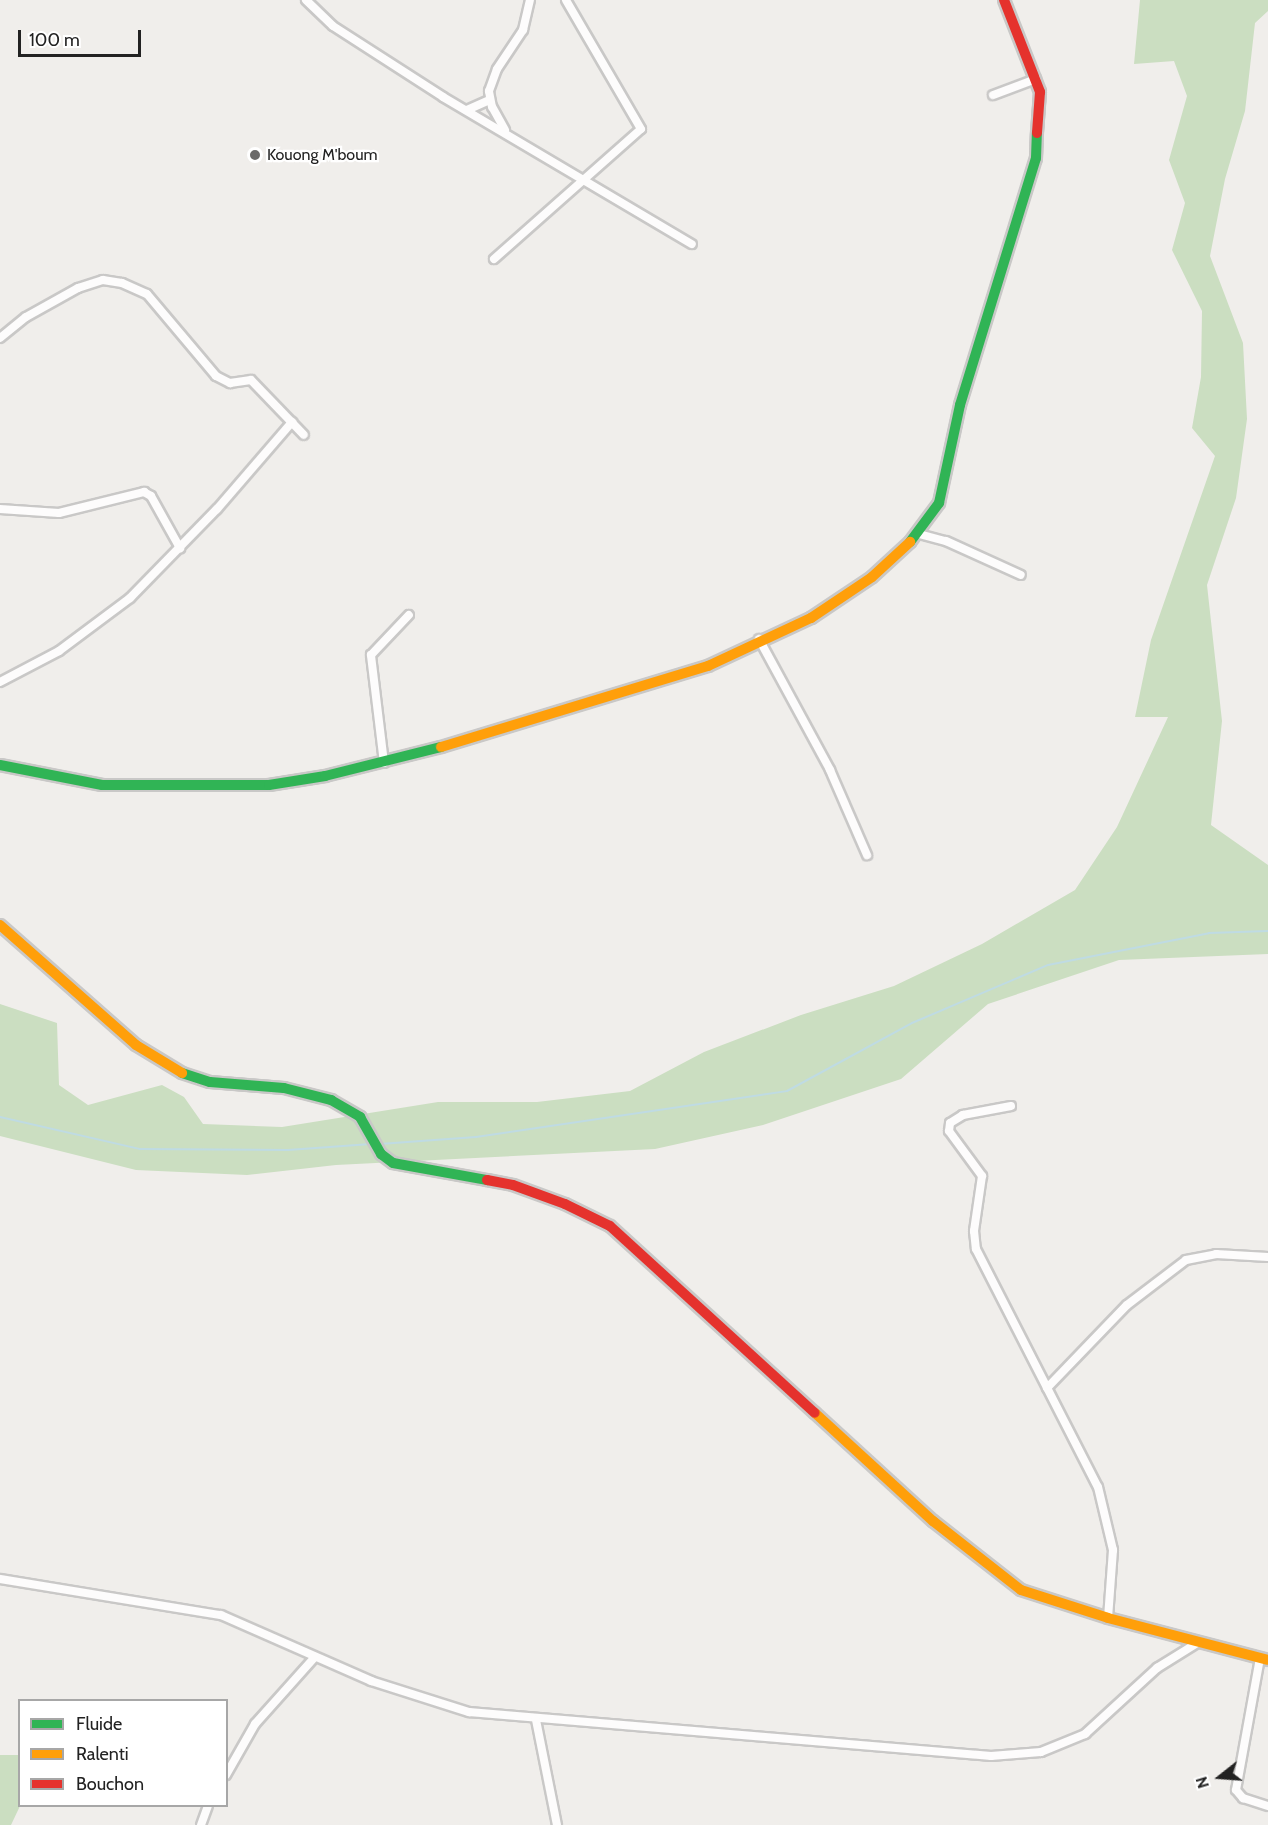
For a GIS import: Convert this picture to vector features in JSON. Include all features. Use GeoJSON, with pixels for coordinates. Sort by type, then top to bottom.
{"type":"FeatureCollection","features":[{"type":"Feature","properties":{"kind":"street"},"geometry":{"type":"LineString","coordinates":[[306,0],[333,26],[467,110],[587,178],[692,244]]}},
{"type":"Feature","properties":{"kind":"street"},"geometry":{"type":"LineString","coordinates":[[506,131],[489,99],[497,69],[523,30],[530,0]]}},
{"type":"Feature","properties":{"kind":"street"},"geometry":{"type":"LineString","coordinates":[[494,259],[640,133],[641,123],[566,0]]}},
{"type":"Feature","properties":{"kind":"street"},"geometry":{"type":"LineString","coordinates":[[0,765],[91,784],[208,786],[297,782],[384,763],[708,666],[759,639],[811,618],[843,598],[919,534],[943,494],[955,426],[1036,158],[1042,108],[1036,79],[1004,0]]}},
{"type":"Feature","properties":{"kind":"street"},"geometry":{"type":"LineString","coordinates":[[993,95],[1036,79]]}},
{"type":"Feature","properties":{"kind":"street"},"geometry":{"type":"LineString","coordinates":[[467,110],[489,99]]}},
{"type":"Feature","properties":{"kind":"street"},"geometry":{"type":"LineString","coordinates":[[0,338],[26,317],[78,288],[103,279],[122,284],[147,294],[216,376],[230,383],[251,380],[304,435]]}},
{"type":"Feature","properties":{"kind":"street"},"geometry":{"type":"LineString","coordinates":[[0,682],[44,661],[96,627],[180,548],[292,422]]}},
{"type":"Feature","properties":{"kind":"street"},"geometry":{"type":"LineString","coordinates":[[0,509],[59,513],[144,492],[150,496],[180,548]]}},
{"type":"Feature","properties":{"kind":"street"},"geometry":{"type":"LineString","coordinates":[[919,534],[1021,574]]}},
{"type":"Feature","properties":{"kind":"street"},"geometry":{"type":"LineString","coordinates":[[384,763],[371,655],[409,615]]}},
{"type":"Feature","properties":{"kind":"street"},"geometry":{"type":"LineString","coordinates":[[759,639],[830,770],[867,855]]}},
{"type":"Feature","properties":{"kind":"street"},"geometry":{"type":"LineString","coordinates":[[0,925],[136,1045],[175,1071],[210,1082],[284,1088],[331,1100],[360,1117],[381,1154],[393,1163],[513,1185],[565,1204],[610,1226],[987,1567],[1021,1590],[1108,1618],[1264,1659],[1236,1790],[1243,1798],[1268,1806]]}},
{"type":"Feature","properties":{"kind":"street"},"geometry":{"type":"LineString","coordinates":[[1011,1106],[963,1115],[950,1123],[949,1131],[982,1176],[974,1231],[976,1249],[1098,1487],[1113,1550],[1108,1618]]}},
{"type":"Feature","properties":{"kind":"street"},"geometry":{"type":"LineString","coordinates":[[1047,1388],[1127,1305],[1186,1260],[1216,1254],[1268,1257]]}},
{"type":"Feature","properties":{"kind":"street"},"geometry":{"type":"LineString","coordinates":[[0,1580],[221,1615],[315,1657],[433,1703],[536,1720],[742,1732],[991,1756],[1026,1755],[1085,1734],[1157,1668],[1199,1642]]}},
{"type":"Feature","properties":{"kind":"street"},"geometry":{"type":"LineString","coordinates":[[228,1771],[255,1724],[315,1657]]}},
{"type":"Feature","properties":{"kind":"street"},"geometry":{"type":"LineString","coordinates":[[536,1720],[557,1825]]}},
{"type":"Feature","properties":{"kind":"street"},"geometry":{"type":"LineString","coordinates":[[201,1825],[208,1807]]}},
{"type":"Feature","properties":{"kind":"green space"},"geometry":{"type":"Polygon","coordinates":[[[1140,0],[1268,0],[1268,11],[1255,23],[1245,111],[1225,179],[1210,256],[1243,343],[1247,419],[1236,498],[1207,585],[1222,721],[1211,825],[1268,865],[1268,954],[1119,960],[988,1004],[901,1079],[763,1125],[655,1149],[336,1165],[247,1175],[136,1170],[0,1136],[0,1004],[57,1023],[59,1085],[88,1105],[162,1085],[184,1097],[203,1124],[282,1127],[438,1102],[537,1102],[630,1091],[704,1052],[801,1015],[894,986],[982,944],[1075,890],[1117,827],[1168,717],[1135,717],[1151,640],[1215,456],[1192,428],[1201,377],[1202,311],[1172,250],[1185,203],[1169,160],[1187,96],[1174,61],[1134,64],[1140,0]]]}},
{"type":"Feature","properties":{"kind":"green space"},"geometry":{"type":"Polygon","coordinates":[[[0,1755],[18,1755],[20,1807],[11,1825],[0,1825],[0,1755]]]}},
{"type":"Feature","properties":{"kind":"waterway"},"geometry":{"type":"LineString","coordinates":[[380,1144],[476,1137],[787,1091],[912,1023],[1048,965],[1209,933],[1268,931]]}},
{"type":"Feature","properties":{"kind":"waterway"},"geometry":{"type":"LineString","coordinates":[[0,1117],[140,1149],[288,1150],[371,1144]]}},
{"type":"Feature","properties":{"kind":"traffic: fast"},"geometry":{"type":"LineString","coordinates":[[910,542],[939,503],[960,405],[1036,158],[1037,133]]}},
{"type":"Feature","properties":{"kind":"traffic: fast"},"geometry":{"type":"LineString","coordinates":[[0,765],[102,785],[269,785],[325,776],[441,747]]}},
{"type":"Feature","properties":{"kind":"traffic: fast"},"geometry":{"type":"LineString","coordinates":[[182,1073],[210,1082],[284,1088],[331,1100],[360,1117],[381,1154],[393,1163],[487,1180]]}},
{"type":"Feature","properties":{"kind":"traffic: slow"},"geometry":{"type":"LineString","coordinates":[[441,747],[708,666],[811,618],[872,577],[910,542]]}},
{"type":"Feature","properties":{"kind":"traffic: slow"},"geometry":{"type":"LineString","coordinates":[[0,925],[136,1045],[182,1073]]}},
{"type":"Feature","properties":{"kind":"traffic: slow"},"geometry":{"type":"LineString","coordinates":[[815,1413],[933,1521],[1021,1590],[1108,1618],[1268,1660]]}},
{"type":"Feature","properties":{"kind":"traffic: jam"},"geometry":{"type":"LineString","coordinates":[[1004,0],[1040,92],[1037,133]]}},
{"type":"Feature","properties":{"kind":"traffic: jam"},"geometry":{"type":"LineString","coordinates":[[487,1180],[513,1185],[565,1204],[610,1226],[815,1413]]}},
{"type":"Feature","properties":{"kind":"place","name":"Kouong M'boum"},"geometry":{"type":"Point","coordinates":[255,155]}}]}
